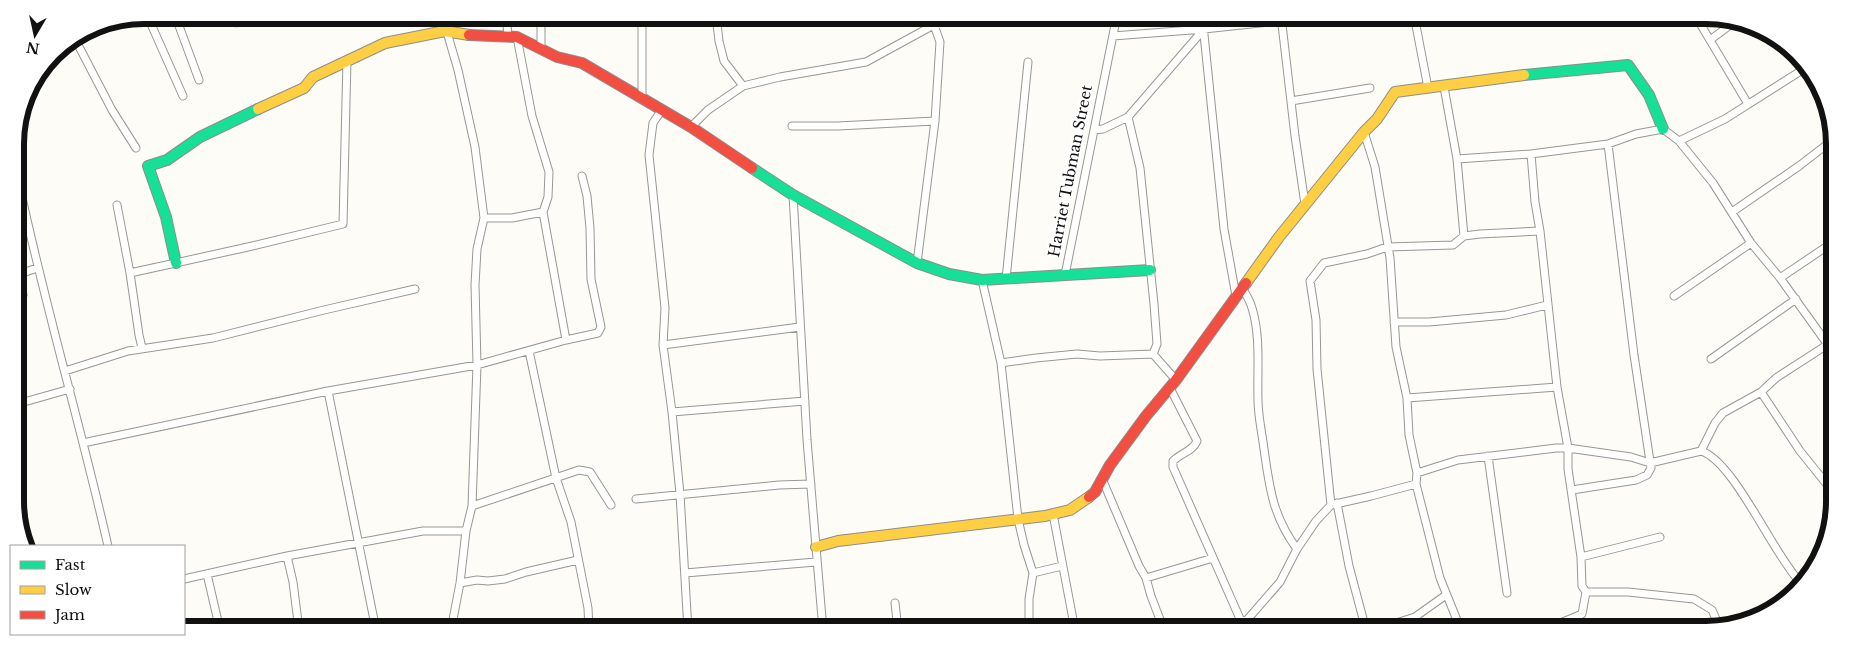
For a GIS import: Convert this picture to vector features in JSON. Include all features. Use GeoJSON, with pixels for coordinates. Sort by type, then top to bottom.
{"type":"FeatureCollection","features":[{"type":"Feature","properties":{"kind":"street"},"geometry":{"type":"LineString","coordinates":[[151,24],[183,96]]}},
{"type":"Feature","properties":{"kind":"street"},"geometry":{"type":"LineString","coordinates":[[178,24],[199,80]]}},
{"type":"Feature","properties":{"kind":"street"},"geometry":{"type":"LineString","coordinates":[[444,24],[458,70],[475,148],[484,218],[477,249],[475,314],[477,365],[472,506],[466,531],[460,583],[453,621]]}},
{"type":"Feature","properties":{"kind":"street"},"geometry":{"type":"LineString","coordinates":[[509,24],[532,116],[549,172],[548,196],[543,212],[566,340]]}},
{"type":"Feature","properties":{"kind":"street"},"geometry":{"type":"LineString","coordinates":[[540,24],[541,48]]}},
{"type":"Feature","properties":{"kind":"street"},"geometry":{"type":"LineString","coordinates":[[642,24],[642,97]]}},
{"type":"Feature","properties":{"kind":"street"},"geometry":{"type":"LineString","coordinates":[[717,24],[724,61],[744,86]]}},
{"type":"Feature","properties":{"kind":"street","name":"Harriet Tubman Street"},"geometry":{"type":"LineString","coordinates":[[513,37],[541,48],[557,57],[582,63],[691,127],[793,195],[917,263],[935,271],[962,278],[982,280],[1065,275],[1115,24]]}},
{"type":"Feature","properties":{"kind":"street"},"geometry":{"type":"LineString","coordinates":[[1203,24],[1224,229],[1239,292],[1253,309],[1256,335],[1258,402],[1271,496],[1277,517],[1285,534],[1297,549]]}},
{"type":"Feature","properties":{"kind":"street"},"geometry":{"type":"LineString","coordinates":[[1113,36],[1204,29],[1236,24]]}},
{"type":"Feature","properties":{"kind":"street"},"geometry":{"type":"LineString","coordinates":[[1283,24],[1305,204]]}},
{"type":"Feature","properties":{"kind":"street"},"geometry":{"type":"LineString","coordinates":[[1416,24],[1428,88]]}},
{"type":"Feature","properties":{"kind":"street"},"geometry":{"type":"LineString","coordinates":[[1700,24],[1748,104]]}},
{"type":"Feature","properties":{"kind":"street"},"geometry":{"type":"LineString","coordinates":[[691,127],[708,110],[744,86],[780,77],[866,62],[934,25],[940,42],[935,121],[917,263]]}},
{"type":"Feature","properties":{"kind":"street"},"geometry":{"type":"LineString","coordinates":[[1710,40],[1729,26]]}},
{"type":"Feature","properties":{"kind":"street"},"geometry":{"type":"LineString","coordinates":[[1094,130],[1103,129],[1128,117],[1204,29]]}},
{"type":"Feature","properties":{"kind":"street"},"geometry":{"type":"LineString","coordinates":[[176,263],[166,217],[148,166],[167,160],[200,137],[230,121],[304,88],[313,77],[385,43],[445,31],[467,35],[513,37]]}},
{"type":"Feature","properties":{"kind":"street"},"geometry":{"type":"LineString","coordinates":[[77,44],[112,110],[136,148]]}},
{"type":"Feature","properties":{"kind":"street"},"geometry":{"type":"LineString","coordinates":[[130,273],[343,224],[347,60]]}},
{"type":"Feature","properties":{"kind":"street"},"geometry":{"type":"LineString","coordinates":[[1006,279],[1028,62]]}},
{"type":"Feature","properties":{"kind":"street"},"geometry":{"type":"LineString","coordinates":[[816,547],[838,541],[1053,514],[1070,510],[1081,504],[1095,492],[1116,457],[1173,384],[1305,204],[1364,132],[1377,119],[1395,92],[1444,87],[1515,76],[1628,65],[1650,95],[1663,129],[1679,141],[1713,183],[1750,243],[1780,278],[1826,341]]}},
{"type":"Feature","properties":{"kind":"street"},"geometry":{"type":"LineString","coordinates":[[1679,141],[1725,119],[1802,71]]}},
{"type":"Feature","properties":{"kind":"street"},"geometry":{"type":"LineString","coordinates":[[1444,87],[1457,159],[1464,236]]}},
{"type":"Feature","properties":{"kind":"street"},"geometry":{"type":"LineString","coordinates":[[1291,101],[1370,88]]}},
{"type":"Feature","properties":{"kind":"street"},"geometry":{"type":"LineString","coordinates":[[661,111],[653,123],[648,156],[665,308],[663,344],[680,494],[688,621]]}},
{"type":"Feature","properties":{"kind":"street"},"geometry":{"type":"LineString","coordinates":[[1128,117],[1140,168],[1157,344],[1153,354]]}},
{"type":"Feature","properties":{"kind":"street"},"geometry":{"type":"LineString","coordinates":[[792,126],[838,126],[935,121]]}},
{"type":"Feature","properties":{"kind":"street"},"geometry":{"type":"LineString","coordinates":[[1457,159],[1532,154],[1608,144],[1636,134],[1663,129]]}},
{"type":"Feature","properties":{"kind":"street"},"geometry":{"type":"LineString","coordinates":[[1364,132],[1375,167],[1390,258],[1396,346],[1407,398],[1409,435],[1417,474],[1416,484],[1433,555],[1446,595],[1457,621]]}},
{"type":"Feature","properties":{"kind":"street"},"geometry":{"type":"LineString","coordinates":[[1572,490],[1636,480],[1647,475],[1651,468],[1634,355],[1608,144]]}},
{"type":"Feature","properties":{"kind":"street"},"geometry":{"type":"LineString","coordinates":[[1732,212],[1826,145]]}},
{"type":"Feature","properties":{"kind":"street"},"geometry":{"type":"LineString","coordinates":[[1532,154],[1535,202],[1557,387],[1568,448],[1568,469],[1581,557],[1582,586],[1586,592],[1582,614],[1565,621]]}},
{"type":"Feature","properties":{"kind":"street"},"geometry":{"type":"LineString","coordinates":[[83,443],[328,391],[477,365],[598,333],[601,326],[591,279],[590,228],[587,196],[582,176]]}},
{"type":"Feature","properties":{"kind":"street"},"geometry":{"type":"LineString","coordinates":[[793,195],[805,401],[822,621]]}},
{"type":"Feature","properties":{"kind":"street"},"geometry":{"type":"LineString","coordinates":[[24,204],[37,268],[66,370],[108,545]]}},
{"type":"Feature","properties":{"kind":"street"},"geometry":{"type":"LineString","coordinates":[[117,205],[130,273],[138,335],[142,348]]}},
{"type":"Feature","properties":{"kind":"street"},"geometry":{"type":"LineString","coordinates":[[484,218],[512,218],[543,212]]}},
{"type":"Feature","properties":{"kind":"street"},"geometry":{"type":"LineString","coordinates":[[1364,621],[1334,504],[1317,369],[1316,320],[1310,281],[1324,263],[1367,254],[1387,247],[1452,245],[1464,236],[1540,232]]}},
{"type":"Feature","properties":{"kind":"street"},"geometry":{"type":"LineString","coordinates":[[1674,296],[1750,243]]}},
{"type":"Feature","properties":{"kind":"street"},"geometry":{"type":"LineString","coordinates":[[1780,278],[1826,247]]}},
{"type":"Feature","properties":{"kind":"street"},"geometry":{"type":"LineString","coordinates":[[24,273],[37,268]]}},
{"type":"Feature","properties":{"kind":"street"},"geometry":{"type":"LineString","coordinates":[[1065,275],[1150,270]]}},
{"type":"Feature","properties":{"kind":"street"},"geometry":{"type":"LineString","coordinates":[[982,280],[1001,363],[1018,519],[1033,573],[1029,599],[1029,621]]}},
{"type":"Feature","properties":{"kind":"street"},"geometry":{"type":"LineString","coordinates":[[66,370],[142,348],[213,338],[415,289]]}},
{"type":"Feature","properties":{"kind":"street"},"geometry":{"type":"LineString","coordinates":[[1711,359],[1796,300]]}},
{"type":"Feature","properties":{"kind":"street"},"geometry":{"type":"LineString","coordinates":[[1394,322],[1429,322],[1506,315],[1547,305]]}},
{"type":"Feature","properties":{"kind":"street"},"geometry":{"type":"LineString","coordinates":[[663,344],[800,327]]}},
{"type":"Feature","properties":{"kind":"street"},"geometry":{"type":"LineString","coordinates":[[1701,451],[1715,423],[1723,413],[1761,392],[1776,378],[1826,348]]}},
{"type":"Feature","properties":{"kind":"street"},"geometry":{"type":"LineString","coordinates":[[529,351],[556,478],[571,522],[588,608],[589,621]]}},
{"type":"Feature","properties":{"kind":"street"},"geometry":{"type":"LineString","coordinates":[[1001,363],[1078,354],[1100,356],[1153,354]]}},
{"type":"Feature","properties":{"kind":"street"},"geometry":{"type":"LineString","coordinates":[[1153,354],[1173,384],[1197,440],[1194,447],[1173,461],[1172,467],[1240,621],[1247,620],[1280,582],[1297,549],[1316,521],[1334,504],[1416,484]]}},
{"type":"Feature","properties":{"kind":"street"},"geometry":{"type":"LineString","coordinates":[[1407,398],[1557,387]]}},
{"type":"Feature","properties":{"kind":"street"},"geometry":{"type":"LineString","coordinates":[[24,402],[70,389]]}},
{"type":"Feature","properties":{"kind":"street"},"geometry":{"type":"LineString","coordinates":[[328,391],[374,621]]}},
{"type":"Feature","properties":{"kind":"street"},"geometry":{"type":"LineString","coordinates":[[1761,392],[1800,451],[1826,483]]}},
{"type":"Feature","properties":{"kind":"street"},"geometry":{"type":"LineString","coordinates":[[672,412],[805,401]]}},
{"type":"Feature","properties":{"kind":"street"},"geometry":{"type":"LineString","coordinates":[[1417,474],[1458,460],[1568,448],[1631,457],[1650,463],[1701,451],[1707,452],[1719,462],[1736,485],[1769,538],[1798,579]]}},
{"type":"Feature","properties":{"kind":"street"},"geometry":{"type":"LineString","coordinates":[[1488,456],[1507,593]]}},
{"type":"Feature","properties":{"kind":"street"},"geometry":{"type":"LineString","coordinates":[[472,506],[579,470],[590,472],[611,505]]}},
{"type":"Feature","properties":{"kind":"street"},"geometry":{"type":"LineString","coordinates":[[1103,481],[1139,566],[1146,578],[1161,621]]}},
{"type":"Feature","properties":{"kind":"street"},"geometry":{"type":"LineString","coordinates":[[636,499],[779,485],[811,484]]}},
{"type":"Feature","properties":{"kind":"street"},"geometry":{"type":"LineString","coordinates":[[1053,514],[1073,621]]}},
{"type":"Feature","properties":{"kind":"street"},"geometry":{"type":"LineString","coordinates":[[185,579],[358,542],[423,531],[466,531]]}},
{"type":"Feature","properties":{"kind":"street"},"geometry":{"type":"LineString","coordinates":[[1581,557],[1660,536]]}},
{"type":"Feature","properties":{"kind":"street"},"geometry":{"type":"LineString","coordinates":[[287,556],[299,621]]}},
{"type":"Feature","properties":{"kind":"street"},"geometry":{"type":"LineString","coordinates":[[1146,578],[1213,558]]}},
{"type":"Feature","properties":{"kind":"street"},"geometry":{"type":"LineString","coordinates":[[460,583],[505,579],[578,560]]}},
{"type":"Feature","properties":{"kind":"street"},"geometry":{"type":"LineString","coordinates":[[685,573],[816,562]]}},
{"type":"Feature","properties":{"kind":"street"},"geometry":{"type":"LineString","coordinates":[[1033,573],[1062,566]]}},
{"type":"Feature","properties":{"kind":"street"},"geometry":{"type":"LineString","coordinates":[[207,574],[218,621]]}},
{"type":"Feature","properties":{"kind":"street"},"geometry":{"type":"LineString","coordinates":[[1586,592],[1628,592],[1694,599],[1712,610],[1717,621]]}},
{"type":"Feature","properties":{"kind":"street"},"geometry":{"type":"LineString","coordinates":[[1402,621],[1415,617],[1446,595]]}},
{"type":"Feature","properties":{"kind":"street"},"geometry":{"type":"LineString","coordinates":[[895,604],[897,621]]}},
{"type":"Feature","properties":{"kind":"traffic: fast"},"geometry":{"type":"LineString","coordinates":[[1524,75],[1628,65],[1649,95],[1663,129]]}},
{"type":"Feature","properties":{"kind":"traffic: fast"},"geometry":{"type":"LineString","coordinates":[[176,263],[166,217],[148,166],[167,160],[200,137],[258,109]]}},
{"type":"Feature","properties":{"kind":"traffic: fast"},"geometry":{"type":"LineString","coordinates":[[752,168],[793,195],[917,263],[949,274],[982,280],[1150,270]]}},
{"type":"Feature","properties":{"kind":"traffic: slow"},"geometry":{"type":"LineString","coordinates":[[258,109],[304,88],[313,77],[385,43],[445,31],[469,35]]}},
{"type":"Feature","properties":{"kind":"traffic: slow"},"geometry":{"type":"LineString","coordinates":[[1246,283],[1279,237],[1364,132],[1377,119],[1395,92],[1524,75]]}},
{"type":"Feature","properties":{"kind":"traffic: slow"},"geometry":{"type":"LineString","coordinates":[[816,547],[838,541],[1045,516],[1070,510],[1089,497]]}},
{"type":"Feature","properties":{"kind":"traffic: jam"},"geometry":{"type":"LineString","coordinates":[[469,35],[517,37],[557,57],[582,63],[691,127],[752,168]]}},
{"type":"Feature","properties":{"kind":"traffic: jam"},"geometry":{"type":"LineString","coordinates":[[1089,497],[1095,492],[1110,465],[1146,416],[1176,380],[1246,283]]}}]}
